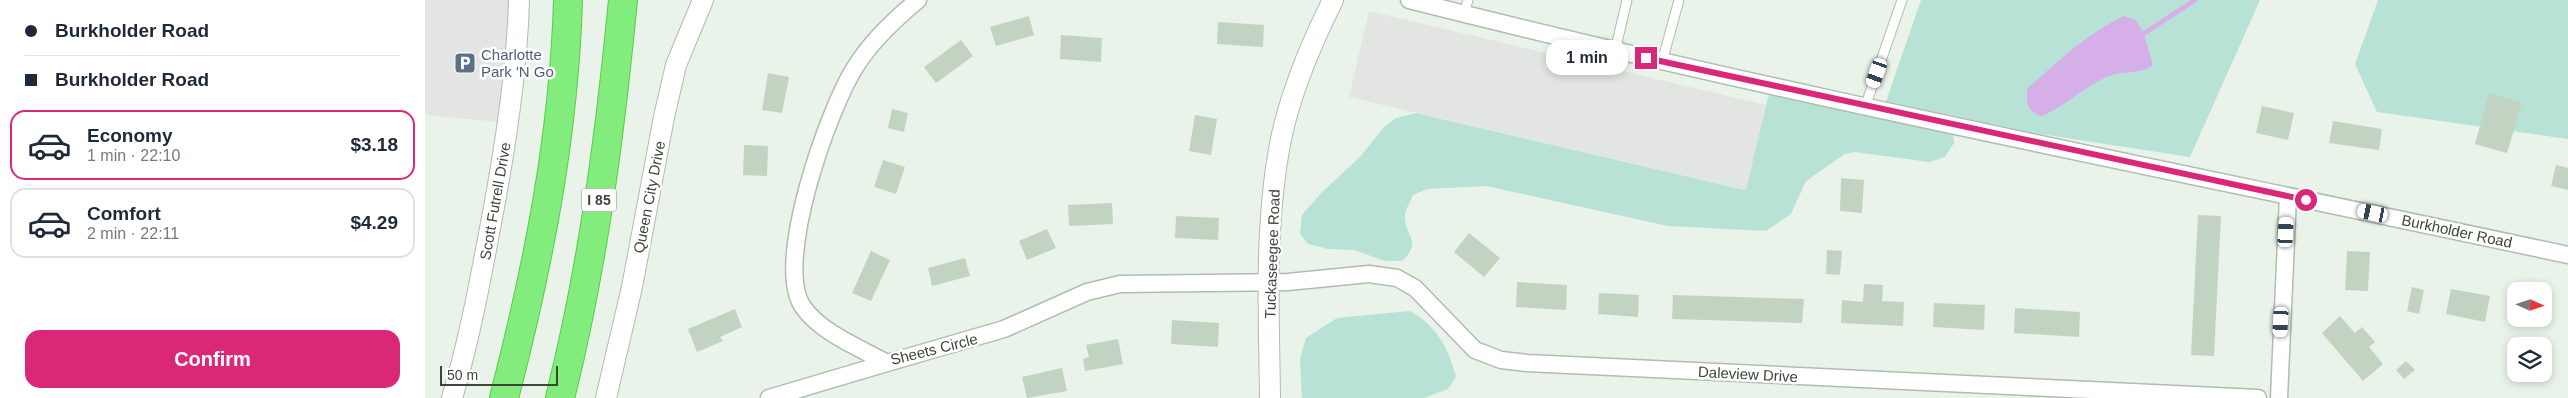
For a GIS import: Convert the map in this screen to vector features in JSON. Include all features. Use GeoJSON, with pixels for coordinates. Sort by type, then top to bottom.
{"type":"FeatureCollection","features":[{"type":"Feature","properties":{"kind":"highway"},"geometry":{"type":"LineString","coordinates":[[503,398],[525,318],[544,226],[561,103],[568,0]]}},
{"type":"Feature","properties":{"kind":"highway","name":"I 85"},"geometry":{"type":"LineString","coordinates":[[560,398],[592,245],[612,117],[623,0]]}},
{"type":"Feature","properties":{"kind":"street","name":"Scott Futrell Drive"},"geometry":{"type":"LineString","coordinates":[[451,398],[477,299],[504,156],[514,76],[519,0]]}},
{"type":"Feature","properties":{"kind":"street","name":"Queen City Drive"},"geometry":{"type":"LineString","coordinates":[[606,398],[632,287],[663,117],[676,65],[703,0]]}},
{"type":"Feature","properties":{"kind":"street","name":"Sheets Circle"},"geometry":{"type":"LineString","coordinates":[[918,0],[880,36],[857,64],[839,94],[820,145],[798,229],[793,263],[796,294],[803,307],[814,320],[887,363],[987,335],[1087,292],[1120,284],[1269,281]]}},
{"type":"Feature","properties":{"kind":"street","name":"Tuckaseegee Road"},"geometry":{"type":"LineString","coordinates":[[1270,398],[1269,281],[1272,196],[1281,138],[1304,64],[1333,0]]}},
{"type":"Feature","properties":{"kind":"street","name":"Burkholder Road"},"geometry":{"type":"LineString","coordinates":[[1409,0],[1466,7],[1615,51],[1662,62],[2568,255]]}},
{"type":"Feature","properties":{"kind":"street"},"geometry":{"type":"LineString","coordinates":[[2279,398],[2288,196]]}},
{"type":"Feature","properties":{"kind":"street","name":"Daleview Drive"},"geometry":{"type":"LineString","coordinates":[[1269,281],[1369,274],[1397,278],[1415,288],[1475,350],[1501,360],[1527,364],[2258,398]]}},
{"type":"Feature","properties":{"kind":"street"},"geometry":{"type":"LineString","coordinates":[[769,398],[887,363]]}},
{"type":"Feature","properties":{"kind":"lane"},"geometry":{"type":"LineString","coordinates":[[1615,51],[1627,0]]}},
{"type":"Feature","properties":{"kind":"lane"},"geometry":{"type":"LineString","coordinates":[[1662,62],[1679,0]]}},
{"type":"Feature","properties":{"kind":"lane"},"geometry":{"type":"LineString","coordinates":[[1865,106],[1902,0]]}},
{"type":"Feature","properties":{"kind":"shaded area","name":"Charlotte Park 'N Go"},"geometry":{"type":"Polygon","coordinates":[[[425,0],[512,0],[500,122],[425,115],[425,0]]]}},
{"type":"Feature","properties":{"kind":"shaded area"},"geometry":{"type":"Polygon","coordinates":[[[1921,0],[2260,0],[2190,157],[1883,110],[1921,0]]]}},
{"type":"Feature","properties":{"kind":"shaded area"},"geometry":{"type":"Polygon","coordinates":[[[2378,0],[2568,0],[2568,139],[2377,112],[2355,64],[2378,0]]]}},
{"type":"Feature","properties":{"kind":"shaded area"},"geometry":{"type":"Polygon","coordinates":[[[1369,11],[1766,105],[1746,190],[1349,97],[1369,11]]]}},
{"type":"Feature","properties":{"kind":"shaded area"},"geometry":{"type":"Polygon","coordinates":[[[2124,16],[2136,20],[2144,34],[2153,65],[2144,70],[2112,75],[2103,79],[2042,116],[2033,112],[2029,107],[2027,89],[2085,40],[2124,16]]]}},
{"type":"Feature","properties":{"kind":"shaded area"},"geometry":{"type":"Polygon","coordinates":[[[1769,94],[1953,134],[1954,143],[1945,157],[1929,162],[1855,152],[1845,154],[1806,181],[1791,214],[1766,231],[1668,226],[1486,186],[1427,189],[1413,195],[1405,214],[1405,221],[1412,243],[1408,254],[1402,261],[1385,261],[1354,250],[1328,249],[1308,244],[1300,234],[1302,215],[1321,193],[1360,157],[1383,128],[1396,118],[1416,113],[1745,190],[1769,94]]]}},
{"type":"Feature","properties":{"kind":"shaded area"},"geometry":{"type":"Polygon","coordinates":[[[1409,311],[1434,330],[1445,347],[1456,377],[1448,389],[1424,398],[1302,398],[1300,359],[1306,338],[1337,318],[1409,311]]]}},
{"type":"Feature","properties":{"kind":"building"},"geometry":{"type":"Polygon","coordinates":[[[1029,16],[1034,35],[996,46],[990,27],[1029,16]]]}},
{"type":"Feature","properties":{"kind":"building"},"geometry":{"type":"Polygon","coordinates":[[[1218,22],[1264,25],[1263,47],[1217,44],[1218,22]]]}},
{"type":"Feature","properties":{"kind":"building"},"geometry":{"type":"Polygon","coordinates":[[[1061,35],[1102,38],[1101,62],[1060,59],[1061,35]]]}},
{"type":"Feature","properties":{"kind":"building"},"geometry":{"type":"Polygon","coordinates":[[[961,40],[973,56],[936,83],[924,67],[961,40]]]}},
{"type":"Feature","properties":{"kind":"building"},"geometry":{"type":"Polygon","coordinates":[[[768,73],[789,77],[782,113],[762,110],[768,73]]]}},
{"type":"Feature","properties":{"kind":"building"},"geometry":{"type":"Polygon","coordinates":[[[2489,93],[2522,103],[2507,153],[2475,144],[2489,93]]]}},
{"type":"Feature","properties":{"kind":"building"},"geometry":{"type":"Polygon","coordinates":[[[2262,106],[2294,113],[2288,140],[2256,133],[2262,106]]]}},
{"type":"Feature","properties":{"kind":"building"},"geometry":{"type":"Polygon","coordinates":[[[892,109],[908,113],[904,132],[888,128],[892,109]]]}},
{"type":"Feature","properties":{"kind":"building"},"geometry":{"type":"Polygon","coordinates":[[[1195,115],[1217,119],[1211,155],[1189,151],[1195,115]]]}},
{"type":"Feature","properties":{"kind":"building"},"geometry":{"type":"Polygon","coordinates":[[[2333,121],[2382,129],[2379,150],[2329,143],[2333,121]]]}},
{"type":"Feature","properties":{"kind":"building"},"geometry":{"type":"Polygon","coordinates":[[[744,145],[768,146],[767,176],[743,175],[744,145]]]}},
{"type":"Feature","properties":{"kind":"building"},"geometry":{"type":"Polygon","coordinates":[[[883,160],[905,167],[896,194],[874,187],[883,160]]]}},
{"type":"Feature","properties":{"kind":"building"},"geometry":{"type":"Polygon","coordinates":[[[2556,165],[2568,168],[2568,190],[2551,186],[2556,165]]]}},
{"type":"Feature","properties":{"kind":"building"},"geometry":{"type":"Polygon","coordinates":[[[1841,178],[1864,180],[1862,213],[1840,211],[1841,178]]]}},
{"type":"Feature","properties":{"kind":"building"},"geometry":{"type":"Polygon","coordinates":[[[1112,203],[1113,224],[1069,226],[1068,205],[1112,203]]]}},
{"type":"Feature","properties":{"kind":"building"},"geometry":{"type":"Polygon","coordinates":[[[2198,215],[2221,216],[2214,356],[2191,355],[2198,215]]]}},
{"type":"Feature","properties":{"kind":"building"},"geometry":{"type":"Polygon","coordinates":[[[1176,216],[1219,218],[1218,240],[1175,238],[1176,216]]]}},
{"type":"Feature","properties":{"kind":"building"},"geometry":{"type":"Polygon","coordinates":[[[1047,229],[1056,248],[1027,260],[1019,241],[1047,229]]]}},
{"type":"Feature","properties":{"kind":"building"},"geometry":{"type":"Polygon","coordinates":[[[1469,233],[1500,258],[1484,277],[1454,252],[1469,233]]]}},
{"type":"Feature","properties":{"kind":"building"},"geometry":{"type":"Polygon","coordinates":[[[1827,250],[1842,251],[1840,275],[1826,274],[1827,250]]]}},
{"type":"Feature","properties":{"kind":"building"},"geometry":{"type":"Polygon","coordinates":[[[871,251],[890,260],[871,301],[852,293],[871,251]]]}},
{"type":"Feature","properties":{"kind":"building"},"geometry":{"type":"Polygon","coordinates":[[[2347,251],[2370,252],[2368,291],[2345,290],[2347,251]]]}},
{"type":"Feature","properties":{"kind":"building"},"geometry":{"type":"Polygon","coordinates":[[[965,258],[970,276],[932,286],[928,268],[965,258]]]}},
{"type":"Feature","properties":{"kind":"building"},"geometry":{"type":"Polygon","coordinates":[[[1517,282],[1567,285],[1566,310],[1516,307],[1517,282]]]}},
{"type":"Feature","properties":{"kind":"building"},"geometry":{"type":"Polygon","coordinates":[[[1864,284],[1883,285],[1882,301],[1904,302],[1903,326],[1841,323],[1842,300],[1863,302],[1864,284]]]}},
{"type":"Feature","properties":{"kind":"building"},"geometry":{"type":"Polygon","coordinates":[[[2412,287],[2424,290],[2419,314],[2407,311],[2412,287]]]}},
{"type":"Feature","properties":{"kind":"building"},"geometry":{"type":"Polygon","coordinates":[[[2451,289],[2490,296],[2485,322],[2446,314],[2451,289]]]}},
{"type":"Feature","properties":{"kind":"building"},"geometry":{"type":"Polygon","coordinates":[[[1599,293],[1639,295],[1638,317],[1598,314],[1599,293]]]}},
{"type":"Feature","properties":{"kind":"building"},"geometry":{"type":"Polygon","coordinates":[[[1673,295],[1804,299],[1802,323],[1672,319],[1673,295]]]}},
{"type":"Feature","properties":{"kind":"building"},"geometry":{"type":"Polygon","coordinates":[[[1934,303],[1985,305],[1984,330],[1933,327],[1934,303]]]}},
{"type":"Feature","properties":{"kind":"building"},"geometry":{"type":"Polygon","coordinates":[[[2015,308],[2080,312],[2079,337],[2014,333],[2015,308]]]}},
{"type":"Feature","properties":{"kind":"building"},"geometry":{"type":"Polygon","coordinates":[[[735,309],[742,327],[720,337],[723,341],[697,352],[688,329],[735,309]]]}},
{"type":"Feature","properties":{"kind":"building"},"geometry":{"type":"Polygon","coordinates":[[[2340,316],[2355,333],[2362,327],[2375,342],[2369,347],[2383,364],[2363,381],[2322,333],[2340,316]]]}},
{"type":"Feature","properties":{"kind":"building"},"geometry":{"type":"Polygon","coordinates":[[[1172,320],[1219,323],[1218,347],[1171,344],[1172,320]]]}},
{"type":"Feature","properties":{"kind":"building"},"geometry":{"type":"Polygon","coordinates":[[[1118,339],[1123,364],[1085,371],[1083,359],[1089,357],[1086,345],[1118,339]]]}},
{"type":"Feature","properties":{"kind":"building"},"geometry":{"type":"Polygon","coordinates":[[[2406,361],[2415,370],[2404,379],[2396,370],[2406,361]]]}},
{"type":"Feature","properties":{"kind":"building"},"geometry":{"type":"Polygon","coordinates":[[[1062,368],[1067,391],[1027,398],[1022,377],[1062,368]]]}},
{"type":"Feature","properties":{"kind":"waterway"},"geometry":{"type":"LineString","coordinates":[[2140,36],[2195,0]]}},
{"type":"Feature","properties":{"kind":"place","name":"Charlotte Park 'N Go"},"geometry":{"type":"Point","coordinates":[465,63]}},
{"type":"Feature","properties":{"kind":"route"},"geometry":{"type":"LineString","coordinates":[[1646,58],[1773,87],[2306,200]]}}]}
